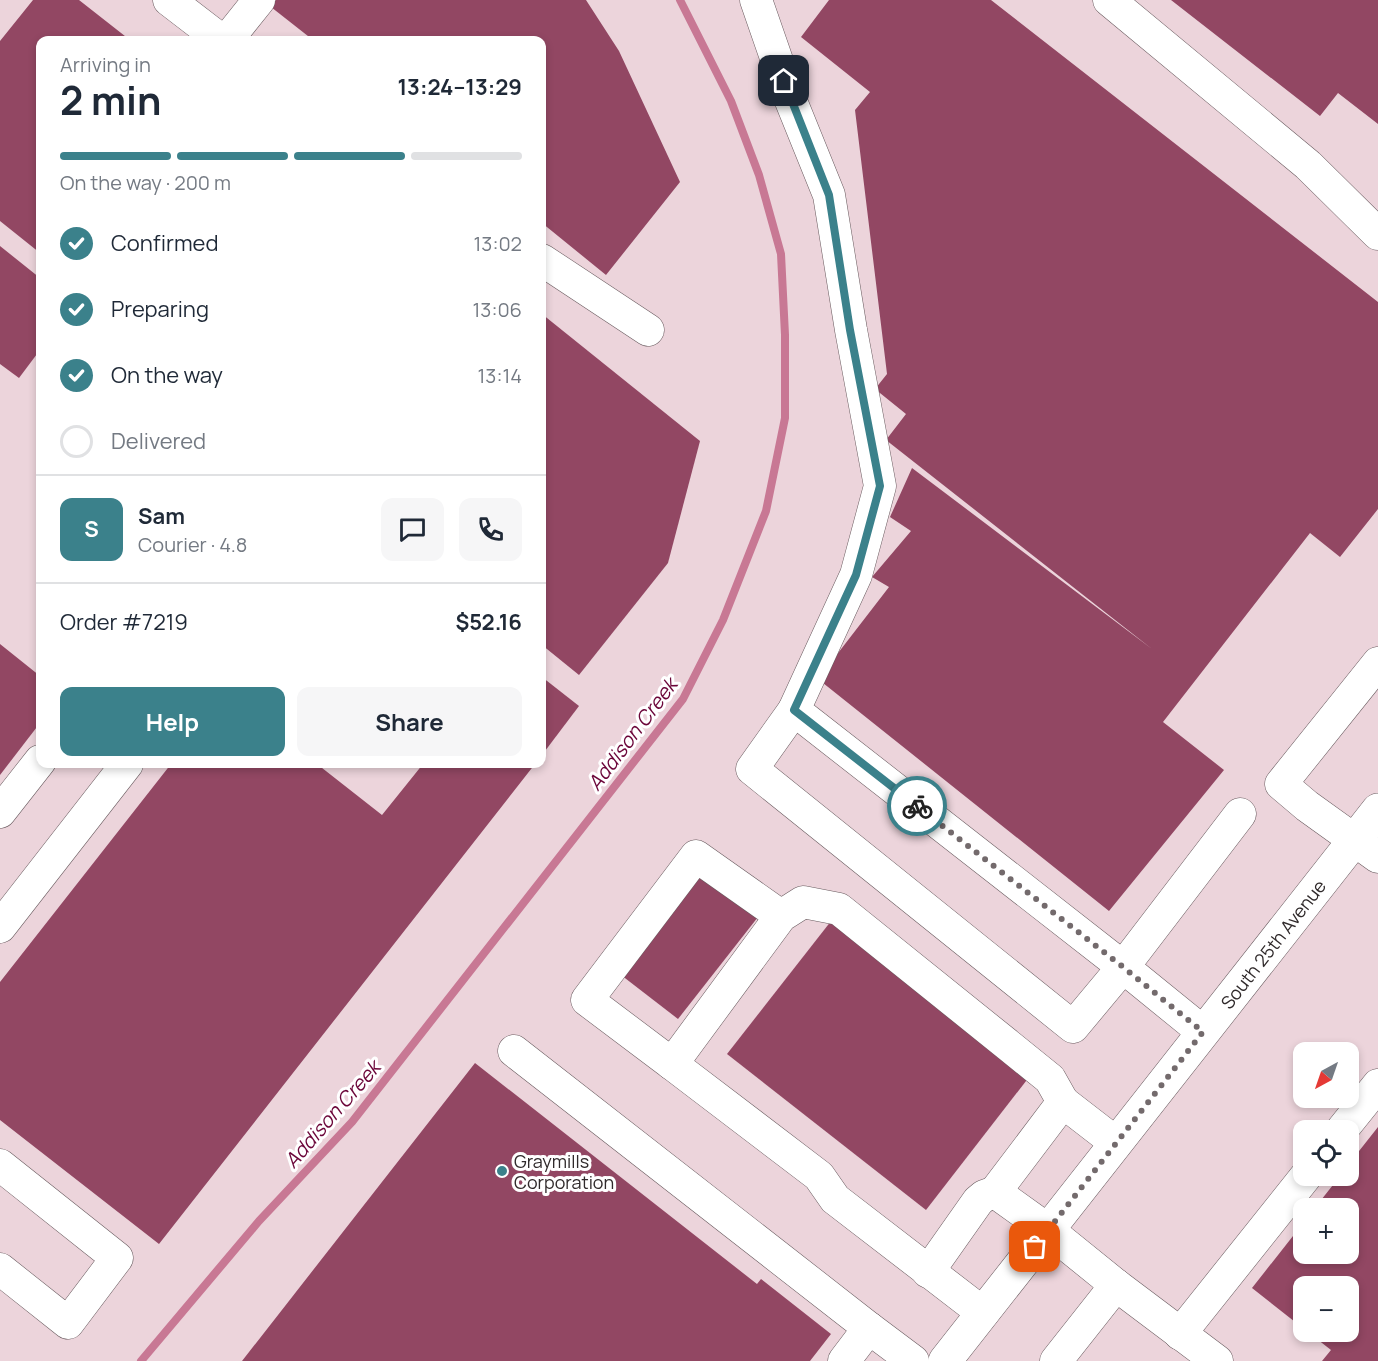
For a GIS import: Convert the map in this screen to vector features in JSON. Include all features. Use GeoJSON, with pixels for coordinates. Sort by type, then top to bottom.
{"type":"FeatureCollection","features":[{"type":"Feature","properties":{"kind":"main road","name":"South 25th Avenue"},"geometry":{"type":"LineString","coordinates":[[945,1361],[1203,1032],[1366,849],[1378,810]]}},
{"type":"Feature","properties":{"kind":"street"},"geometry":{"type":"LineString","coordinates":[[169,0],[216,36]]}},
{"type":"Feature","properties":{"kind":"street"},"geometry":{"type":"LineString","coordinates":[[230,36],[259,0]]}},
{"type":"Feature","properties":{"kind":"street"},"geometry":{"type":"LineString","coordinates":[[756,0],[792,102],[829,195],[850,330],[880,486],[856,575],[794,710],[752,769],[1073,1027],[1123,967],[1240,814]]}},
{"type":"Feature","properties":{"kind":"street"},"geometry":{"type":"LineString","coordinates":[[1109,0],[1308,165],[1378,234]]}},
{"type":"Feature","properties":{"kind":"street"},"geometry":{"type":"LineString","coordinates":[[546,263],[648,330]]}},
{"type":"Feature","properties":{"kind":"street"},"geometry":{"type":"LineString","coordinates":[[1366,849],[1281,784],[1378,663]]}},
{"type":"Feature","properties":{"kind":"street"},"geometry":{"type":"LineString","coordinates":[[794,710],[1203,1032]]}},
{"type":"Feature","properties":{"kind":"street"},"geometry":{"type":"LineString","coordinates":[[0,812],[36,766]]}},
{"type":"Feature","properties":{"kind":"street"},"geometry":{"type":"LineString","coordinates":[[0,927],[124,768]]}},
{"type":"Feature","properties":{"kind":"street"},"geometry":{"type":"LineString","coordinates":[[781,916],[696,856],[587,1000],[819,1176],[835,1199],[983,1313]]}},
{"type":"Feature","properties":{"kind":"street"},"geometry":{"type":"LineString","coordinates":[[672,1064],[781,916],[802,902],[839,909],[1050,1079],[1063,1102],[1116,1143]]}},
{"type":"Feature","properties":{"kind":"street"},"geometry":{"type":"LineString","coordinates":[[514,1051],[913,1361]]}},
{"type":"Feature","properties":{"kind":"street"},"geometry":{"type":"LineString","coordinates":[[1350,1120],[1378,1085]]}},
{"type":"Feature","properties":{"kind":"street"},"geometry":{"type":"LineString","coordinates":[[928,1272],[978,1201],[995,1192],[1063,1102]]}},
{"type":"Feature","properties":{"kind":"street"},"geometry":{"type":"LineString","coordinates":[[0,1165],[117,1258],[68,1323],[0,1269]]}},
{"type":"Feature","properties":{"kind":"street"},"geometry":{"type":"LineString","coordinates":[[1180,1334],[1298,1186]]}},
{"type":"Feature","properties":{"kind":"street"},"geometry":{"type":"LineString","coordinates":[[995,1192],[1048,1230],[1116,1285],[1217,1361]]}},
{"type":"Feature","properties":{"kind":"street"},"geometry":{"type":"LineString","coordinates":[[1056,1361],[1116,1285]]}},
{"type":"Feature","properties":{"kind":"street"},"geometry":{"type":"LineString","coordinates":[[844,1361],[869,1328]]}},
{"type":"Feature","properties":{"kind":"shaded area"},"geometry":{"type":"Polygon","coordinates":[[[0,0],[1378,0],[1378,1361],[0,1361],[0,0]]]}},
{"type":"Feature","properties":{"kind":"building"},"geometry":{"type":"Polygon","coordinates":[[[33,0],[79,0],[125,36],[36,36],[36,250],[0,221],[0,41],[33,0]]]}},
{"type":"Feature","properties":{"kind":"building"},"geometry":{"type":"Polygon","coordinates":[[[276,0],[586,0],[619,51],[680,182],[606,275],[546,226],[546,36],[308,36],[271,7],[276,0]]]}},
{"type":"Feature","properties":{"kind":"building"},"geometry":{"type":"Polygon","coordinates":[[[829,0],[991,0],[1378,302],[1378,509],[1340,557],[1310,533],[1163,722],[1224,770],[1109,911],[818,679],[889,587],[872,577],[911,531],[890,517],[912,468],[1152,649],[886,440],[906,414],[875,389],[887,374],[855,110],[870,92],[801,37],[829,0]]]}},
{"type":"Feature","properties":{"kind":"building"},"geometry":{"type":"Polygon","coordinates":[[[1171,0],[1378,0],[1378,124],[1338,93],[1320,116],[1171,0]]]}},
{"type":"Feature","properties":{"kind":"building"},"geometry":{"type":"Polygon","coordinates":[[[0,246],[36,275],[36,355],[19,378],[0,364],[0,246]]]}},
{"type":"Feature","properties":{"kind":"building"},"geometry":{"type":"Polygon","coordinates":[[[546,317],[700,441],[668,563],[579,675],[546,648],[546,317]]]}},
{"type":"Feature","properties":{"kind":"building"},"geometry":{"type":"Polygon","coordinates":[[[0,644],[36,673],[36,728],[0,775],[0,644]]]}},
{"type":"Feature","properties":{"kind":"building"},"geometry":{"type":"Polygon","coordinates":[[[546,680],[579,706],[546,750],[546,680]]]}},
{"type":"Feature","properties":{"kind":"building"},"geometry":{"type":"Polygon","coordinates":[[[168,768],[322,768],[382,815],[420,768],[532,768],[159,1244],[0,1120],[0,982],[168,768]]]}},
{"type":"Feature","properties":{"kind":"building"},"geometry":{"type":"Polygon","coordinates":[[[701,873],[758,917],[678,1019],[621,975],[701,873]]]}},
{"type":"Feature","properties":{"kind":"building"},"geometry":{"type":"Polygon","coordinates":[[[835,916],[1033,1072],[926,1210],[727,1054],[835,916]]]}},
{"type":"Feature","properties":{"kind":"building","name":"Graymills Corporation"},"geometry":{"type":"Polygon","coordinates":[[[475,1063],[757,1284],[761,1279],[831,1334],[810,1361],[242,1361],[475,1063]]]}},
{"type":"Feature","properties":{"kind":"building"},"geometry":{"type":"Polygon","coordinates":[[[1378,1127],[1378,1361],[1322,1361],[1331,1350],[1321,1342],[1359,1342],[1359,1276],[1293,1276],[1293,1320],[1252,1288],[1293,1236],[1293,1264],[1359,1264],[1359,1198],[1323,1198],[1332,1186],[1359,1186],[1359,1151],[1378,1127]]]}},
{"type":"Feature","properties":{"kind":"waterway","name":"Addison Creek"},"geometry":{"type":"LineString","coordinates":[[141,1361],[259,1221],[352,1122],[683,699],[723,620],[766,511],[785,418],[785,335],[781,254],[759,175],[731,101],[680,0]]}},
{"type":"Feature","properties":{"kind":"way so far"},"geometry":{"type":"LineString","coordinates":[[917,806],[1203,1032],[1035,1247]]}},
{"type":"Feature","properties":{"kind":"place","name":"Graymills Corporation"},"geometry":{"type":"Point","coordinates":[502,1171]}},
{"type":"Feature","properties":{"kind":"route"},"geometry":{"type":"LineString","coordinates":[[784,81],[829,195],[850,330],[880,486],[856,575],[794,710],[917,806]]}}]}
